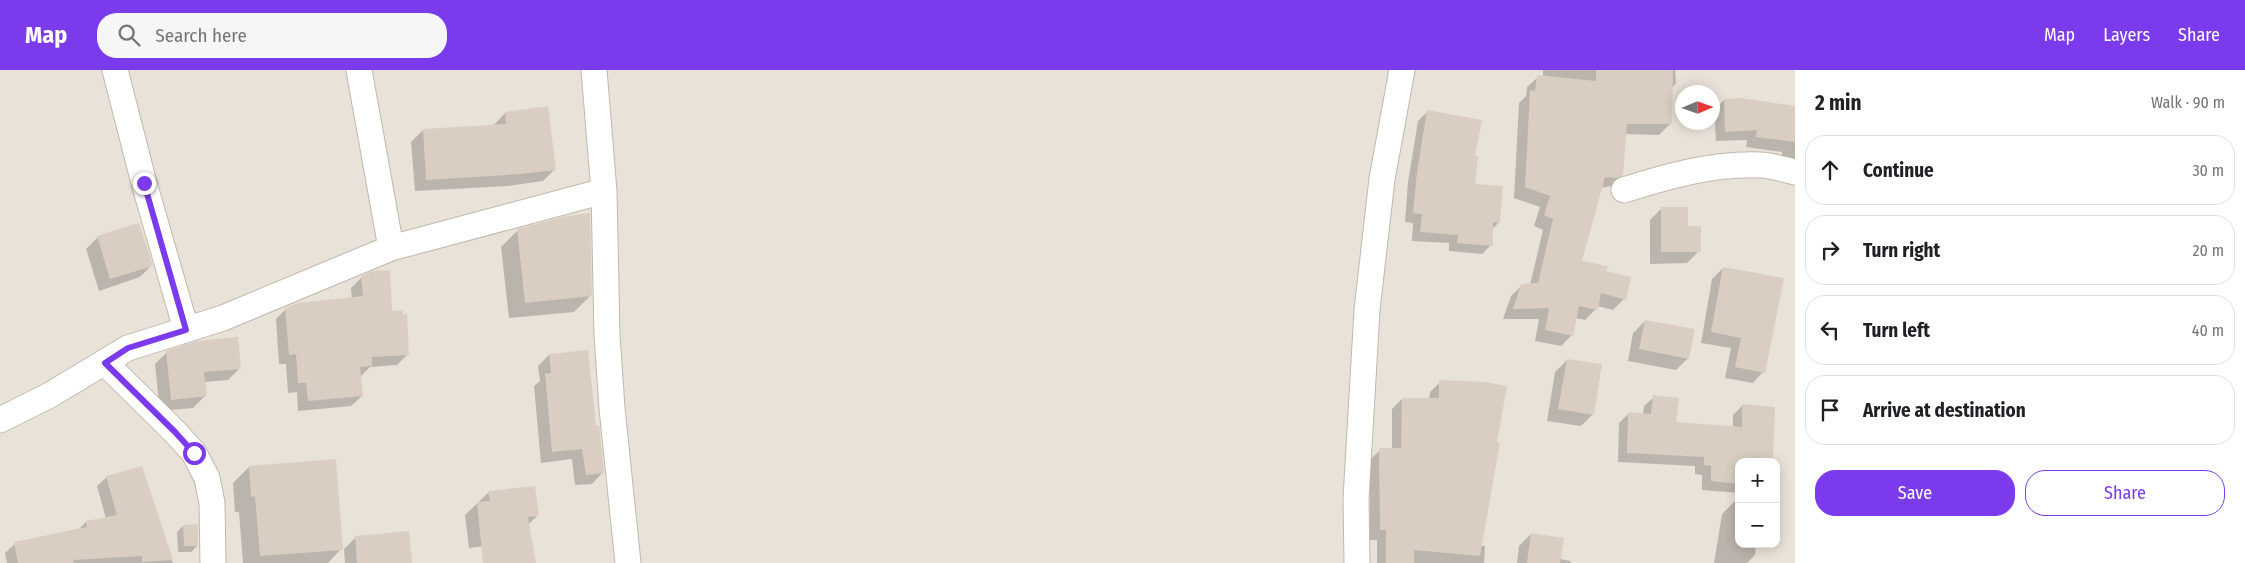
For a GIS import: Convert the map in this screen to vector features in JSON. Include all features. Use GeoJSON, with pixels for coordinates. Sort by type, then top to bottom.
{"type":"FeatureCollection","features":[{"type":"Feature","properties":{"kind":"street"},"geometry":{"type":"LineString","coordinates":[[116,70],[144,183],[186,330]]}},
{"type":"Feature","properties":{"kind":"street"},"geometry":{"type":"LineString","coordinates":[[359,70],[391,248]]}},
{"type":"Feature","properties":{"kind":"street"},"geometry":{"type":"LineString","coordinates":[[594,70],[604,191],[607,335],[612,408],[628,563]]}},
{"type":"Feature","properties":{"kind":"street"},"geometry":{"type":"LineString","coordinates":[[1357,563],[1356,498],[1367,310],[1382,179],[1402,70]]}},
{"type":"Feature","properties":{"kind":"street"},"geometry":{"type":"LineString","coordinates":[[1624,190],[1675,174],[1730,166],[1762,165],[1795,172]]}},
{"type":"Feature","properties":{"kind":"street"},"geometry":{"type":"LineString","coordinates":[[0,420],[50,395],[128,348],[223,318],[391,248],[604,191]]}},
{"type":"Feature","properties":{"kind":"street"},"geometry":{"type":"LineString","coordinates":[[105,363],[194,453],[207,478],[212,503],[213,563]]}},
{"type":"Feature","properties":{"kind":"shaded area"},"geometry":{"type":"Polygon","coordinates":[[[0,70],[1795,70],[1795,563],[0,563],[0,70]]]}},
{"type":"Feature","properties":{"kind":"building"},"geometry":{"type":"Polygon","coordinates":[[[1596,70],[1673,70],[1672,124],[1627,124],[1623,175],[1617,178],[1605,177],[1582,261],[1608,266],[1606,271],[1631,277],[1626,300],[1601,293],[1598,310],[1579,306],[1573,336],[1545,330],[1549,308],[1513,309],[1521,284],[1538,283],[1553,219],[1544,215],[1550,196],[1525,187],[1530,90],[1535,91],[1537,75],[1596,81],[1596,70]]]}},
{"type":"Feature","properties":{"kind":"building"},"geometry":{"type":"Polygon","coordinates":[[[1741,98],[1795,106],[1795,142],[1756,137],[1757,130],[1725,132],[1724,99],[1741,98]]]}},
{"type":"Feature","properties":{"kind":"building"},"geometry":{"type":"Polygon","coordinates":[[[548,106],[556,170],[426,180],[423,129],[506,124],[505,112],[548,106]]]}},
{"type":"Feature","properties":{"kind":"building"},"geometry":{"type":"Polygon","coordinates":[[[1427,110],[1482,120],[1475,156],[1478,156],[1475,184],[1503,186],[1500,223],[1493,222],[1493,246],[1457,243],[1458,235],[1420,232],[1422,214],[1413,213],[1417,172],[1427,110]]]}},
{"type":"Feature","properties":{"kind":"building"},"geometry":{"type":"Polygon","coordinates":[[[1661,207],[1688,207],[1688,226],[1701,226],[1701,252],[1661,252],[1661,207]]]}},
{"type":"Feature","properties":{"kind":"building"},"geometry":{"type":"Polygon","coordinates":[[[590,213],[592,296],[525,303],[517,229],[567,216],[590,213]]]}},
{"type":"Feature","properties":{"kind":"building"},"geometry":{"type":"Polygon","coordinates":[[[139,223],[153,266],[110,279],[97,236],[139,223]]]}},
{"type":"Feature","properties":{"kind":"building"},"geometry":{"type":"Polygon","coordinates":[[[1723,267],[1784,278],[1765,373],[1735,367],[1741,338],[1711,332],[1723,267]]]}},
{"type":"Feature","properties":{"kind":"building"},"geometry":{"type":"Polygon","coordinates":[[[390,270],[392,311],[403,310],[403,315],[407,314],[409,355],[372,357],[372,366],[360,367],[363,396],[308,401],[306,383],[298,383],[296,354],[289,355],[285,308],[298,303],[363,296],[361,276],[373,271],[390,270]]]}},
{"type":"Feature","properties":{"kind":"building"},"geometry":{"type":"Polygon","coordinates":[[[1645,320],[1695,329],[1689,359],[1639,349],[1645,320]]]}},
{"type":"Feature","properties":{"kind":"building"},"geometry":{"type":"Polygon","coordinates":[[[238,337],[241,369],[204,372],[207,396],[171,400],[166,351],[196,341],[238,337]]]}},
{"type":"Feature","properties":{"kind":"building"},"geometry":{"type":"Polygon","coordinates":[[[588,350],[596,426],[599,425],[604,473],[586,475],[582,449],[552,452],[545,374],[551,373],[549,354],[588,350]]]}},
{"type":"Feature","properties":{"kind":"building"},"geometry":{"type":"Polygon","coordinates":[[[1567,359],[1602,364],[1594,415],[1558,409],[1567,359]]]}},
{"type":"Feature","properties":{"kind":"building"},"geometry":{"type":"Polygon","coordinates":[[[1439,380],[1485,382],[1507,386],[1497,442],[1500,443],[1480,556],[1414,550],[1414,563],[1386,563],[1386,530],[1380,530],[1379,448],[1401,448],[1402,398],[1439,398],[1439,380]]]}},
{"type":"Feature","properties":{"kind":"building"},"geometry":{"type":"Polygon","coordinates":[[[1653,395],[1679,398],[1676,422],[1742,427],[1742,404],[1775,407],[1773,458],[1735,458],[1735,484],[1711,481],[1711,466],[1704,465],[1704,457],[1627,453],[1628,412],[1651,414],[1653,395]]]}},
{"type":"Feature","properties":{"kind":"building"},"geometry":{"type":"Polygon","coordinates":[[[336,459],[343,550],[260,556],[255,496],[251,497],[249,466],[336,459]]]}},
{"type":"Feature","properties":{"kind":"building"},"geometry":{"type":"Polygon","coordinates":[[[142,466],[173,560],[142,562],[142,556],[73,560],[74,563],[18,563],[14,542],[87,527],[86,521],[117,515],[106,476],[142,466]]]}},
{"type":"Feature","properties":{"kind":"building"},"geometry":{"type":"Polygon","coordinates":[[[535,486],[539,516],[528,517],[536,563],[483,563],[477,502],[490,501],[488,491],[535,486]]]}},
{"type":"Feature","properties":{"kind":"building"},"geometry":{"type":"Polygon","coordinates":[[[198,524],[198,546],[184,546],[183,525],[198,524]]]}},
{"type":"Feature","properties":{"kind":"building"},"geometry":{"type":"Polygon","coordinates":[[[409,531],[412,563],[357,563],[355,536],[409,531]]]}},
{"type":"Feature","properties":{"kind":"building"},"geometry":{"type":"Polygon","coordinates":[[[1531,533],[1564,538],[1560,563],[1527,563],[1531,533]]]}},
{"type":"Feature","properties":{"kind":"route"},"geometry":{"type":"LineString","coordinates":[[144,183],[186,330],[128,348],[105,363],[194,453]]}}]}
